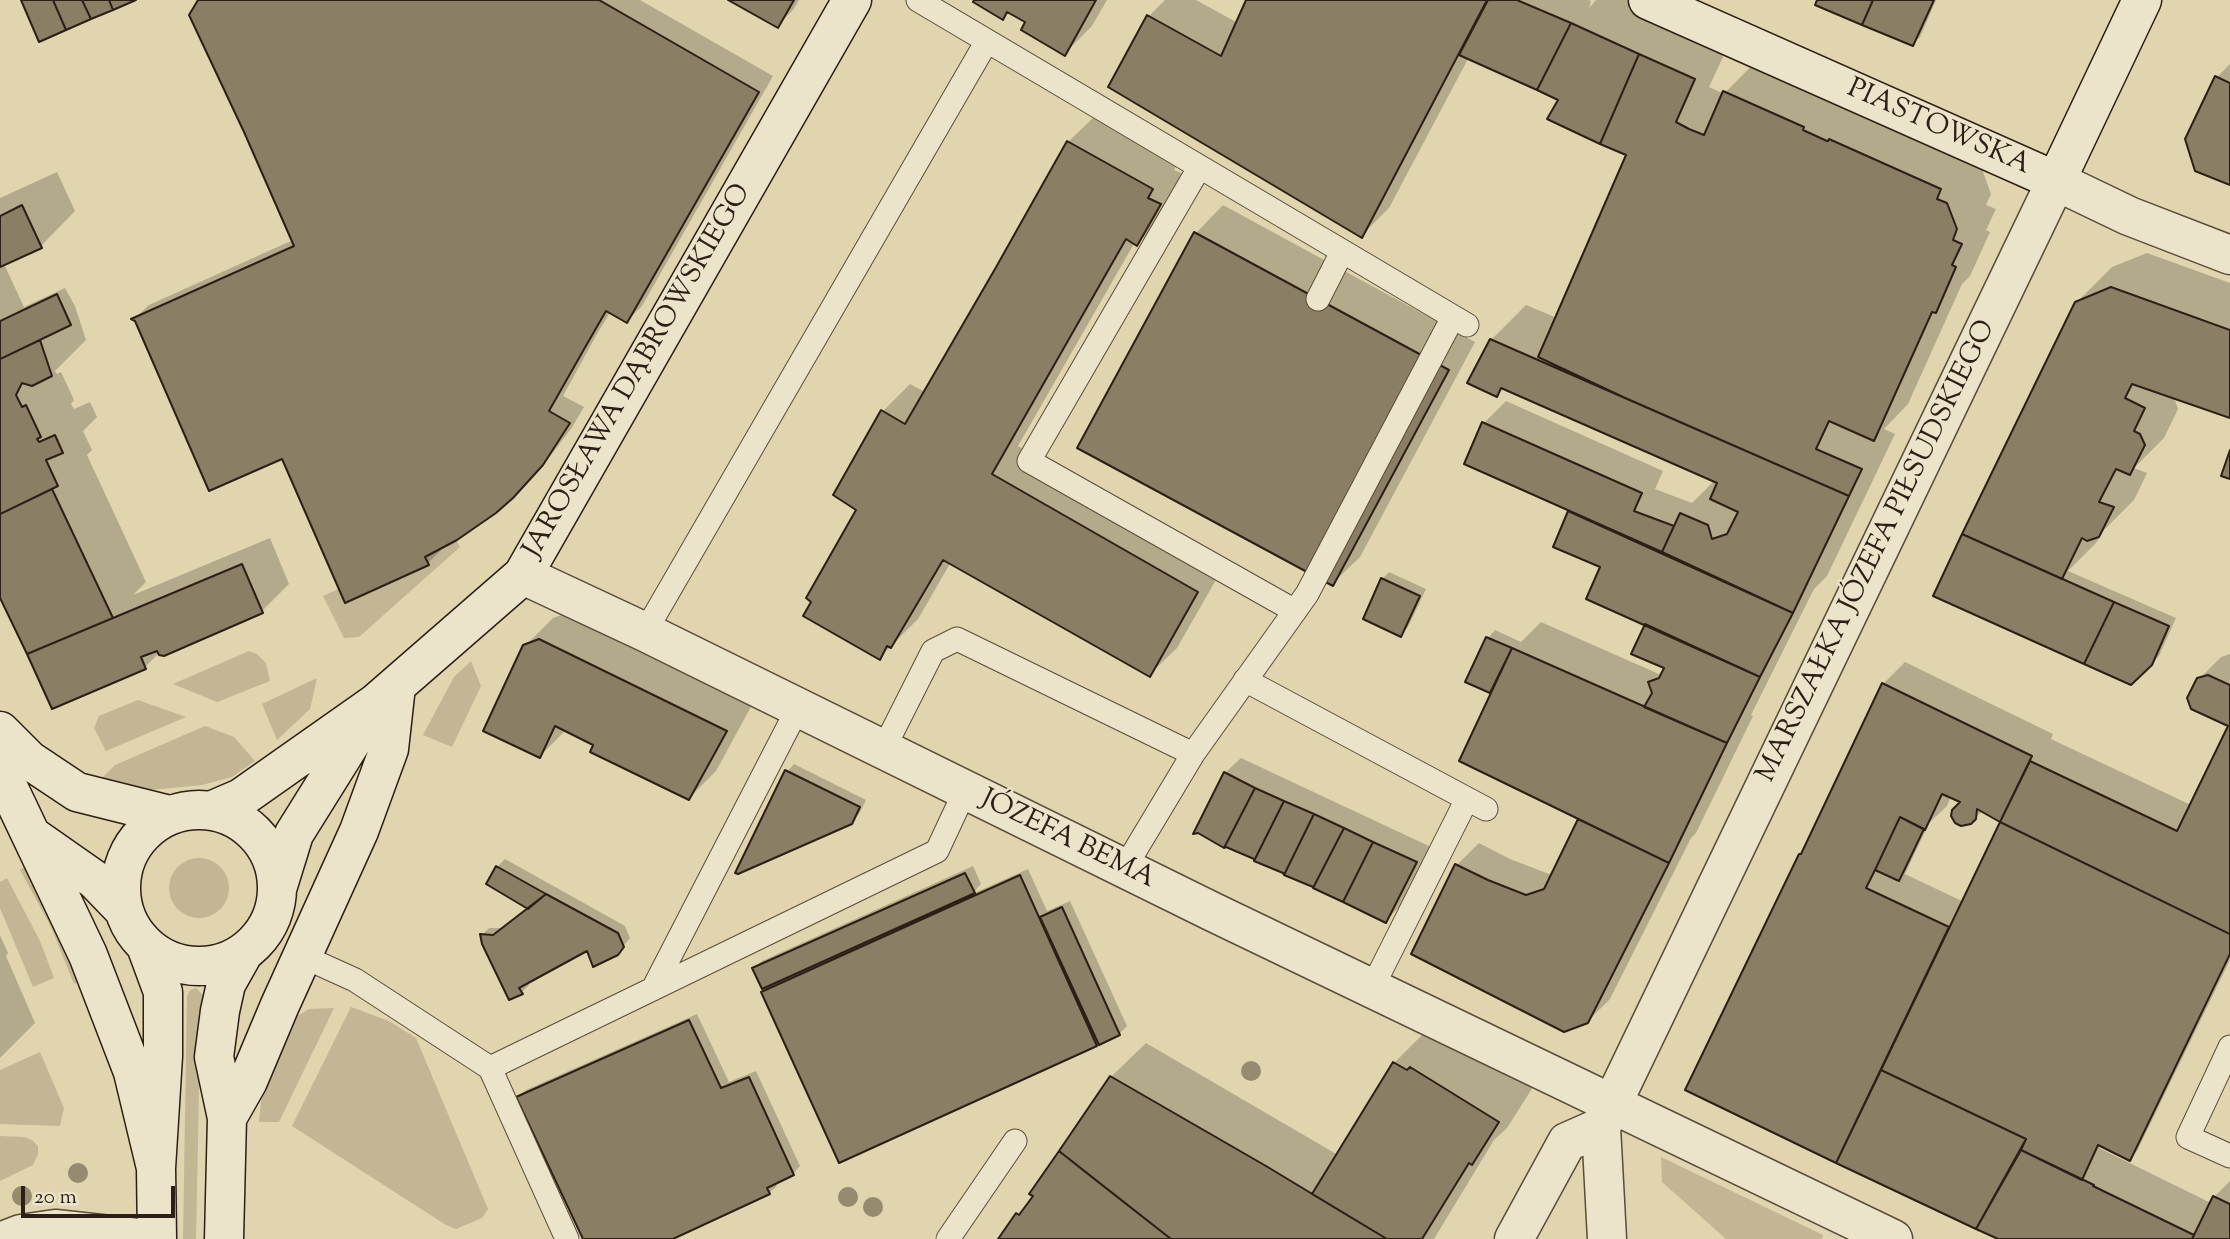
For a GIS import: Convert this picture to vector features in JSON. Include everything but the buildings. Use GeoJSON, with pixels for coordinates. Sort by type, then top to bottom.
{"type":"FeatureCollection","features":[{"type":"Feature","properties":{"kind":"street","name":"JAROSŁAWA DĄBROWSKIEGO"},"geometry":{"type":"LineString","coordinates":[[213,810],[241,798],[386,695],[523,575],[852,0]]}},
{"type":"Feature","properties":{"kind":"street","name":"PIASTOWSKA"},"geometry":{"type":"LineString","coordinates":[[1648,0],[2129,216],[2230,255]]}},
{"type":"Feature","properties":{"kind":"street","name":"MARSZAŁKA JÓZEFA PIŁSUDSKIEGO"},"geometry":{"type":"LineString","coordinates":[[1607,1115],[2142,0]]}},
{"type":"Feature","properties":{"kind":"street","name":"JÓZEFA BEMA"},"geometry":{"type":"LineString","coordinates":[[523,575],[645,632],[1124,869],[1559,1077],[1607,1115],[1893,1239]]}},
{"type":"Feature","properties":{"kind":"street","name":"JAROSŁAWA DĄBROWSKIEGO"},"geometry":{"type":"LineString","coordinates":[[277,890],[294,834],[386,695]]}},
{"type":"Feature","properties":{"kind":"street"},"geometry":{"type":"LineString","coordinates":[[227,1118],[248,1081],[262,1044],[359,831],[389,749],[386,695]]}},
{"type":"Feature","properties":{"kind":"street"},"geometry":{"type":"LineString","coordinates":[[0,731],[29,761],[77,792],[169,815]]}},
{"type":"Feature","properties":{"kind":"street"},"geometry":{"type":"LineString","coordinates":[[0,769],[88,955],[132,1072],[156,1168]]}},
{"type":"Feature","properties":{"kind":"street"},"geometry":{"type":"LineString","coordinates":[[123,909],[121,880],[128,853],[152,824],[169,815],[183,811],[213,810],[227,814],[258,837],[269,852],[277,890],[273,914],[261,935],[244,952],[226,984],[214,1057],[227,1118],[224,1239]]}},
{"type":"Feature","properties":{"kind":"street"},"geometry":{"type":"LineString","coordinates":[[33,837],[96,880],[123,909],[132,929],[146,946],[164,958],[205,966],[244,952]]}},
{"type":"Feature","properties":{"kind":"street"},"geometry":{"type":"LineString","coordinates":[[146,946],[163,992],[163,1056],[156,1168],[157,1239]]}},
{"type":"Feature","properties":{"kind":"street"},"geometry":{"type":"LineString","coordinates":[[1514,1239],[1567,1142],[1607,1115]]}},
{"type":"Feature","properties":{"kind":"street"},"geometry":{"type":"LineString","coordinates":[[1607,1115],[1607,1239]]}},
{"type":"Feature","properties":{"kind":"street"},"geometry":{"type":"LineString","coordinates":[[8,1239],[21,1234],[55,1229],[148,1239]]}},
{"type":"Feature","properties":{"kind":"lane"},"geometry":{"type":"LineString","coordinates":[[918,0],[1460,321],[1307,594],[1193,754],[1124,869]]}},
{"type":"Feature","properties":{"kind":"lane"},"geometry":{"type":"LineString","coordinates":[[645,632],[987,41]]}},
{"type":"Feature","properties":{"kind":"lane"},"geometry":{"type":"LineString","coordinates":[[1199,168],[1029,461],[1295,611]]}},
{"type":"Feature","properties":{"kind":"lane"},"geometry":{"type":"LineString","coordinates":[[1318,299],[1342,252]]}},
{"type":"Feature","properties":{"kind":"lane"},"geometry":{"type":"LineString","coordinates":[[883,750],[933,651],[957,639],[1193,754]]}},
{"type":"Feature","properties":{"kind":"lane"},"geometry":{"type":"LineString","coordinates":[[1245,680],[1476,804],[1372,988]]}},
{"type":"Feature","properties":{"kind":"lane"},"geometry":{"type":"LineString","coordinates":[[653,989],[798,708]]}},
{"type":"Feature","properties":{"kind":"lane"},"geometry":{"type":"LineString","coordinates":[[490,1068],[937,851],[965,791]]}},
{"type":"Feature","properties":{"kind":"lane"},"geometry":{"type":"LineString","coordinates":[[302,956],[355,980],[490,1068],[567,1239]]}},
{"type":"Feature","properties":{"kind":"lane"},"geometry":{"type":"LineString","coordinates":[[2230,1046],[2188,1137],[2230,1157]]}},
{"type":"Feature","properties":{"kind":"lane"},"geometry":{"type":"LineString","coordinates":[[948,1239],[1015,1141]]}},
{"type":"Feature","properties":{"kind":"shaded area"},"geometry":{"type":"Polygon","coordinates":[[[454,537],[460,547],[359,637],[344,638],[323,596],[454,537]]]}},
{"type":"Feature","properties":{"kind":"shaded area"},"geometry":{"type":"Polygon","coordinates":[[[249,651],[257,654],[266,663],[270,681],[217,702],[173,684],[249,651]]]}},
{"type":"Feature","properties":{"kind":"shaded area"},"geometry":{"type":"Polygon","coordinates":[[[471,661],[481,686],[452,747],[423,735],[454,677],[471,661]]]}},
{"type":"Feature","properties":{"kind":"shaded area"},"geometry":{"type":"Polygon","coordinates":[[[317,678],[310,709],[277,740],[262,704],[317,678]]]}},
{"type":"Feature","properties":{"kind":"shaded area"},"geometry":{"type":"Polygon","coordinates":[[[138,700],[186,717],[106,751],[94,728],[99,716],[138,700]]]}},
{"type":"Feature","properties":{"kind":"shaded area"},"geometry":{"type":"Polygon","coordinates":[[[205,726],[234,737],[255,761],[232,777],[202,785],[151,790],[124,788],[102,778],[115,765],[205,726]]]}},
{"type":"Feature","properties":{"kind":"shaded area"},"geometry":{"type":"Polygon","coordinates":[[[199,858],[216,863],[224,871],[229,888],[224,905],[216,913],[199,918],[182,913],[174,905],[169,888],[174,871],[182,863],[199,858]]]}},
{"type":"Feature","properties":{"kind":"shaded area"},"geometry":{"type":"Polygon","coordinates":[[[33,861],[88,978],[74,984],[50,925],[20,870],[33,861]]]}},
{"type":"Feature","properties":{"kind":"shaded area"},"geometry":{"type":"Polygon","coordinates":[[[7,878],[40,941],[54,978],[33,987],[0,908],[0,882],[7,878]]]}},
{"type":"Feature","properties":{"kind":"shaded area"},"geometry":{"type":"Polygon","coordinates":[[[196,988],[203,995],[196,1239],[183,1239],[187,996],[190,990],[196,988]]]}},
{"type":"Feature","properties":{"kind":"shaded area"},"geometry":{"type":"Polygon","coordinates":[[[351,1007],[389,1021],[416,1038],[488,1209],[482,1218],[456,1229],[446,1225],[292,1126],[351,1007]]]}},
{"type":"Feature","properties":{"kind":"shaded area"},"geometry":{"type":"Polygon","coordinates":[[[334,1008],[279,1122],[259,1122],[262,1092],[294,1018],[309,1009],[334,1008]]]}},
{"type":"Feature","properties":{"kind":"shaded area"},"geometry":{"type":"Polygon","coordinates":[[[40,1052],[64,1108],[60,1126],[0,1124],[0,1070],[40,1052]]]}},
{"type":"Feature","properties":{"kind":"shaded area"},"geometry":{"type":"Polygon","coordinates":[[[0,1136],[32,1140],[38,1146],[38,1154],[33,1165],[0,1181],[0,1136]]]}},
{"type":"Feature","properties":{"kind":"shaded area"},"geometry":{"type":"Polygon","coordinates":[[[1661,1157],[1823,1235],[1822,1239],[1726,1239],[1662,1182],[1661,1157]]]}}]}
